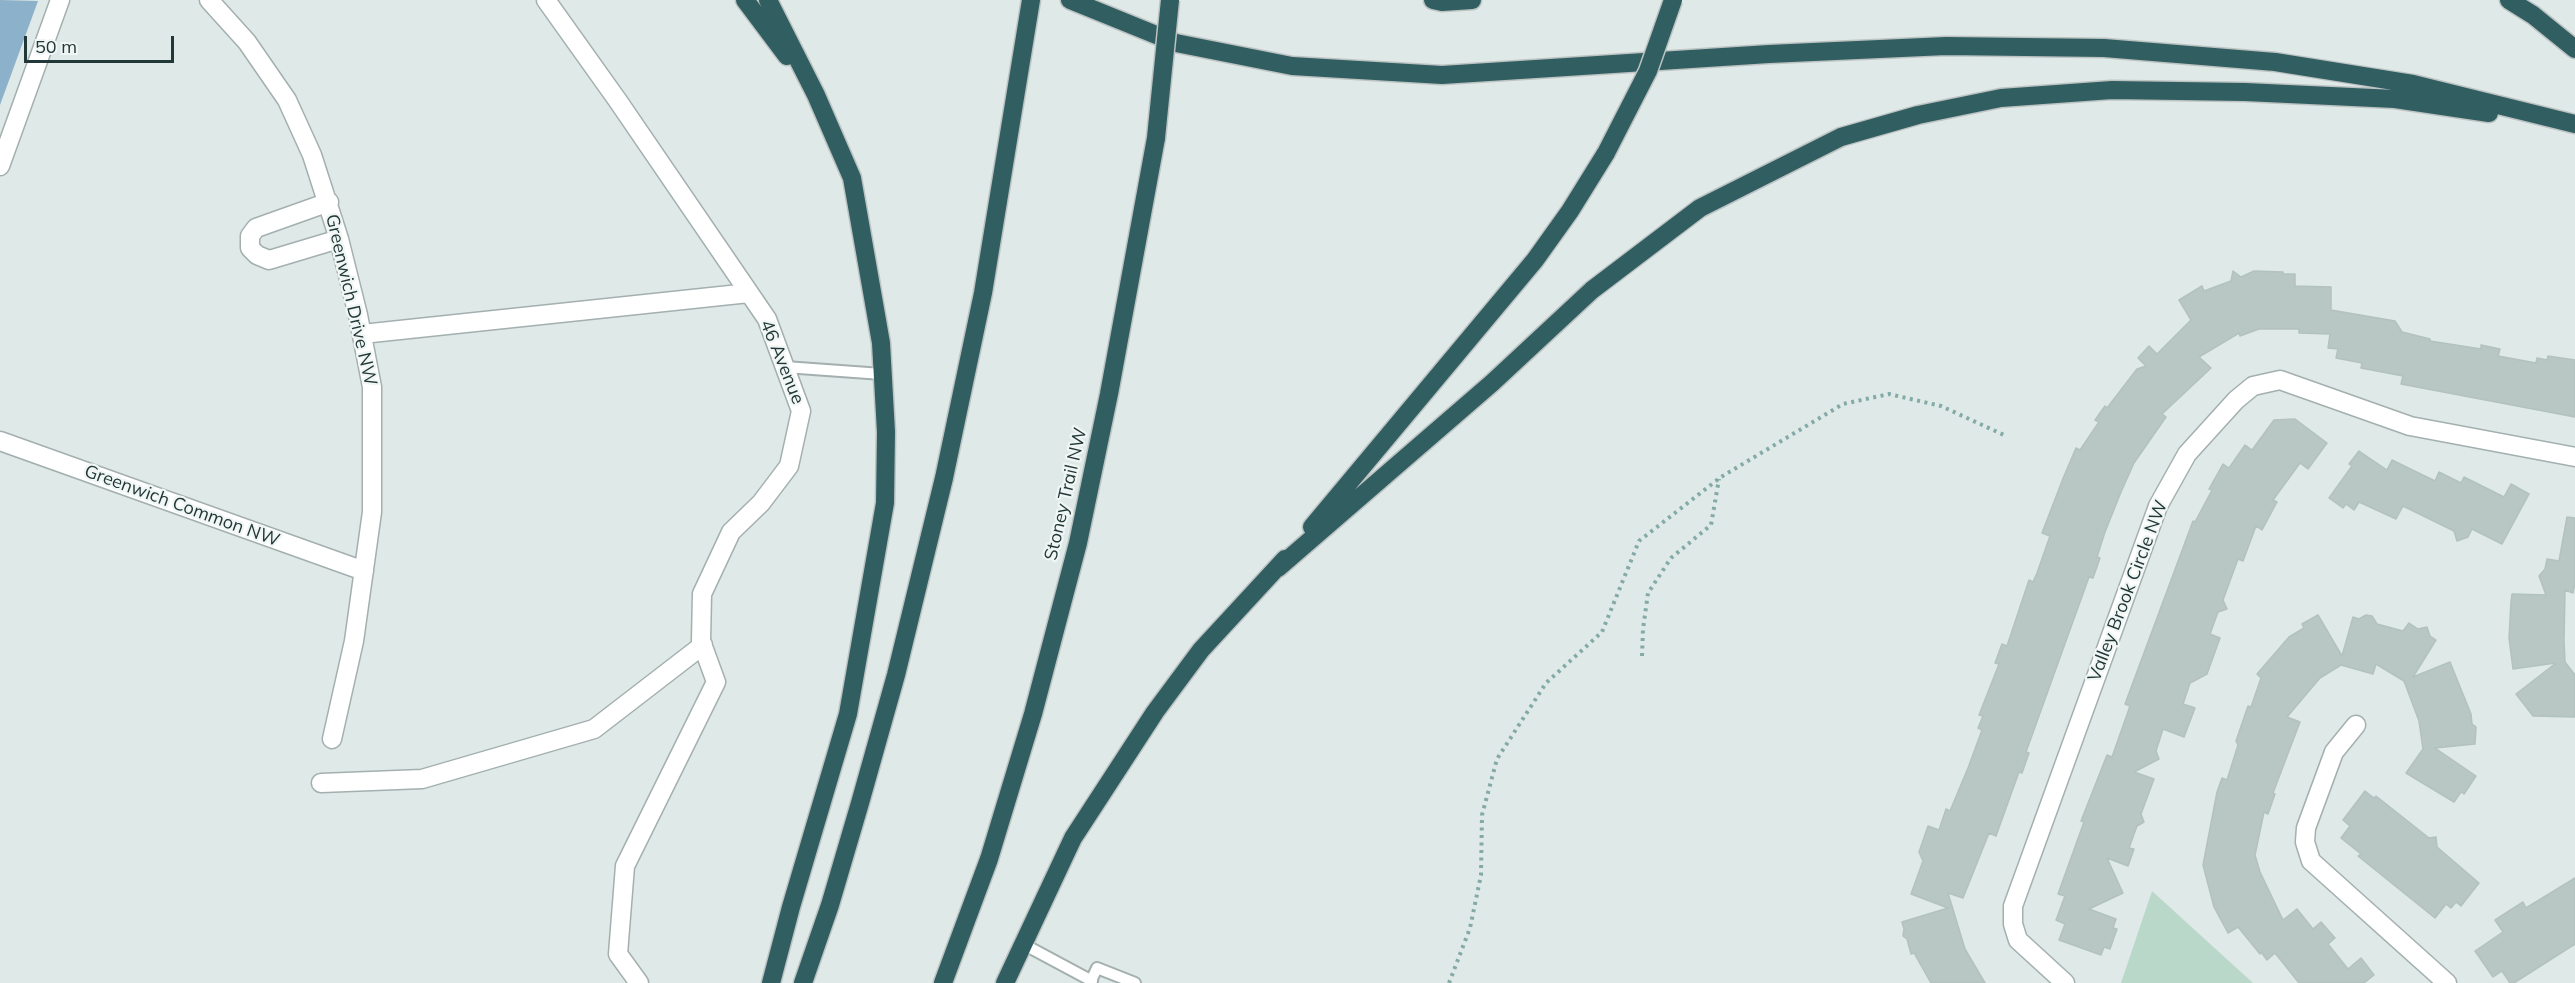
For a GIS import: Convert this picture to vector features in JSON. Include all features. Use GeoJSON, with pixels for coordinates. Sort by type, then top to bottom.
{"type":"FeatureCollection","features":[{"type":"Feature","properties":{"kind":"highway"},"geometry":{"type":"LineString","coordinates":[[745,0],[816,95]]}},
{"type":"Feature","properties":{"kind":"highway"},"geometry":{"type":"LineString","coordinates":[[768,0],[816,95],[852,178],[881,343],[886,432],[885,503],[848,714],[771,983]]}},
{"type":"Feature","properties":{"kind":"highway"},"geometry":{"type":"LineString","coordinates":[[803,983],[830,904],[860,803],[929,543],[983,293],[1031,0]]}},
{"type":"Feature","properties":{"kind":"highway"},"geometry":{"type":"LineString","coordinates":[[1070,0],[1176,43],[1292,66],[1442,75],[1934,46],[2104,48],[2275,62],[2413,84],[2575,124]]}},
{"type":"Feature","properties":{"kind":"highway","name":"Stoney Trail NW"},"geometry":{"type":"LineString","coordinates":[[943,983],[990,859],[1033,714],[1078,543],[1109,394],[1156,138],[1170,0]]}},
{"type":"Feature","properties":{"kind":"highway"},"geometry":{"type":"LineString","coordinates":[[1433,0],[1442,2],[1472,0]]}},
{"type":"Feature","properties":{"kind":"highway"},"geometry":{"type":"LineString","coordinates":[[1005,983],[1073,838],[1155,712],[1201,650],[1278,568],[1535,260],[1570,211],[1606,153],[1648,71],[1673,0]]}},
{"type":"Feature","properties":{"kind":"highway"},"geometry":{"type":"LineString","coordinates":[[2509,0],[2533,15],[2575,49]]}},
{"type":"Feature","properties":{"kind":"highway"},"geometry":{"type":"LineString","coordinates":[[1278,568],[1492,383],[1593,290],[1700,208],[1841,137],[1918,115],[2001,98],[2112,90],[2245,92],[2395,99],[2575,124]]}},
{"type":"Feature","properties":{"kind":"street"},"geometry":{"type":"LineString","coordinates":[[0,166],[60,0]]}},
{"type":"Feature","properties":{"kind":"street","name":"Greenwich Drive NW"},"geometry":{"type":"LineString","coordinates":[[209,0],[247,42],[287,100],[312,155],[339,239],[372,387],[372,512],[354,641],[332,739]]}},
{"type":"Feature","properties":{"kind":"street","name":"46 Avenue"},"geometry":{"type":"LineString","coordinates":[[546,0],[618,100],[767,319],[801,411],[789,466],[761,503],[731,532],[702,594],[703,645],[716,682],[625,866],[618,954],[639,983]]}},
{"type":"Feature","properties":{"kind":"street"},"geometry":{"type":"LineString","coordinates":[[328,202],[256,228],[250,236],[250,248],[257,255],[269,260],[339,239]]}},
{"type":"Feature","properties":{"kind":"street"},"geometry":{"type":"LineString","coordinates":[[362,334],[748,293]]}},
{"type":"Feature","properties":{"kind":"street","name":"Valley Brook Circle NW"},"geometry":{"type":"LineString","coordinates":[[2065,983],[2018,940],[2013,924],[2013,906],[2158,506],[2187,454],[2236,400],[2253,386],[2280,380],[2410,426],[2575,457]]}},
{"type":"Feature","properties":{"kind":"street","name":"Greenwich Common NW"},"geometry":{"type":"LineString","coordinates":[[0,441],[364,571]]}},
{"type":"Feature","properties":{"kind":"street"},"geometry":{"type":"LineString","coordinates":[[321,783],[422,778],[594,729],[703,645]]}},
{"type":"Feature","properties":{"kind":"street"},"geometry":{"type":"LineString","coordinates":[[2356,725],[2334,752],[2306,828],[2305,842],[2311,861],[2447,983]]}},
{"type":"Feature","properties":{"kind":"lane"},"geometry":{"type":"LineString","coordinates":[[785,367],[882,374]]}},
{"type":"Feature","properties":{"kind":"lane"},"geometry":{"type":"LineString","coordinates":[[1023,944],[1091,982],[1097,968],[1135,983]]}},
{"type":"Feature","properties":{"kind":"path"},"geometry":{"type":"LineString","coordinates":[[1449,983],[1470,928],[1481,875],[1482,815],[1497,759],[1546,683],[1602,632],[1639,541],[1719,478],[1843,404],[1889,394],[1941,406],[2004,435]]}},
{"type":"Feature","properties":{"kind":"path"},"geometry":{"type":"LineString","coordinates":[[1642,656],[1642,629],[1648,593],[1671,558],[1711,525],[1719,478]]}},
{"type":"Feature","properties":{"kind":"green space"},"geometry":{"type":"Polygon","coordinates":[[[2152,891],[2253,983],[2121,983],[2152,891]]]}},
{"type":"Feature","properties":{"kind":"water"},"geometry":{"type":"Polygon","coordinates":[[[0,0],[38,1],[0,105],[0,0]]]}},
{"type":"Feature","properties":{"kind":"building"},"geometry":{"type":"Polygon","coordinates":[[[2233,271],[2241,277],[2254,271],[2295,274],[2295,286],[2331,287],[2331,310],[2395,321],[2402,332],[2430,339],[2430,341],[2481,349],[2481,345],[2500,349],[2498,356],[2536,363],[2537,358],[2547,360],[2548,356],[2575,360],[2575,417],[2401,384],[2403,376],[2361,368],[2362,363],[2336,358],[2338,349],[2328,348],[2330,334],[2299,333],[2299,329],[2259,329],[2240,336],[2239,333],[2199,357],[2211,368],[2162,414],[2166,417],[2134,463],[2121,492],[2105,532],[2093,578],[2089,577],[2026,752],[2029,753],[2022,773],[2019,772],[1996,836],[1989,833],[1963,898],[1948,893],[1965,949],[1985,983],[1931,983],[1914,953],[1911,954],[1907,939],[1903,936],[1902,922],[1948,908],[1911,894],[1923,861],[1919,852],[1928,826],[1939,830],[1946,809],[1950,811],[1968,768],[1982,730],[1978,728],[1983,716],[1979,715],[1999,664],[1995,663],[2002,644],[2007,646],[2029,580],[2033,582],[2037,573],[2050,536],[2042,533],[2064,476],[2076,448],[2080,450],[2099,422],[2095,420],[2105,406],[2107,408],[2137,369],[2146,366],[2138,358],[2149,346],[2157,354],[2191,320],[2179,300],[2202,286],[2204,291],[2231,281],[2233,271]]]}},
{"type":"Feature","properties":{"kind":"building"},"geometry":{"type":"Polygon","coordinates":[[[2295,419],[2327,443],[2308,469],[2300,463],[2273,500],[2277,502],[2262,530],[2256,526],[2243,561],[2238,559],[2223,600],[2227,609],[2218,612],[2210,634],[2220,638],[2207,674],[2190,683],[2183,704],[2195,708],[2184,737],[2163,729],[2156,751],[2159,759],[2134,772],[2154,779],[2141,814],[2144,822],[2137,826],[2129,848],[2134,849],[2128,866],[2107,858],[2123,893],[2089,909],[2116,919],[2113,928],[2117,929],[2110,949],[2104,947],[2101,955],[2059,940],[2065,924],[2056,920],[2065,896],[2058,894],[2084,822],[2081,821],[2107,755],[2112,757],[2130,706],[2125,704],[2193,521],[2195,522],[2212,490],[2209,489],[2223,464],[2229,468],[2245,445],[2252,450],[2274,420],[2295,419]]]}},
{"type":"Feature","properties":{"kind":"building"},"geometry":{"type":"Polygon","coordinates":[[[2359,451],[2387,470],[2392,460],[2435,481],[2439,472],[2461,483],[2464,477],[2504,497],[2511,484],[2529,494],[2502,544],[2472,529],[2468,537],[2457,541],[2454,531],[2403,506],[2396,519],[2359,502],[2354,510],[2346,504],[2343,508],[2329,498],[2352,466],[2349,464],[2359,451]]]}},
{"type":"Feature","properties":{"kind":"building"},"geometry":{"type":"Polygon","coordinates":[[[2567,517],[2575,518],[2575,583],[2573,593],[2565,590],[2564,640],[2565,662],[2575,675],[2575,717],[2533,716],[2516,694],[2556,663],[2513,669],[2509,638],[2512,594],[2546,595],[2539,576],[2545,569],[2547,559],[2559,561],[2567,517]]]}},
{"type":"Feature","properties":{"kind":"building"},"geometry":{"type":"Polygon","coordinates":[[[2318,615],[2342,656],[2353,617],[2359,619],[2366,615],[2372,616],[2377,624],[2403,631],[2409,623],[2418,629],[2427,627],[2430,636],[2436,640],[2413,677],[2450,662],[2471,714],[2472,724],[2476,727],[2475,744],[2435,748],[2476,776],[2464,794],[2461,792],[2454,802],[2406,773],[2423,749],[2419,721],[2404,681],[2376,664],[2373,674],[2341,665],[2320,678],[2287,717],[2300,722],[2273,793],[2275,794],[2268,814],[2264,812],[2255,855],[2260,872],[2283,920],[2297,909],[2313,929],[2321,922],[2335,938],[2328,944],[2348,969],[2361,958],[2374,975],[2364,983],[2299,983],[2275,953],[2267,960],[2238,927],[2228,933],[2214,907],[2203,865],[2217,792],[2222,778],[2227,780],[2238,745],[2236,741],[2261,678],[2257,674],[2289,637],[2304,628],[2302,624],[2318,615]]]}},
{"type":"Feature","properties":{"kind":"building"},"geometry":{"type":"Polygon","coordinates":[[[2365,791],[2374,798],[2376,796],[2429,838],[2436,837],[2437,847],[2479,883],[2461,906],[2456,902],[2451,908],[2446,904],[2435,918],[2358,856],[2361,854],[2341,838],[2350,826],[2343,820],[2365,791]]]}},
{"type":"Feature","properties":{"kind":"building"},"geometry":{"type":"Polygon","coordinates":[[[2575,878],[2575,944],[2514,983],[2510,983],[2502,971],[2493,977],[2475,951],[2503,932],[2495,920],[2523,902],[2526,908],[2575,878]]]}}]}
